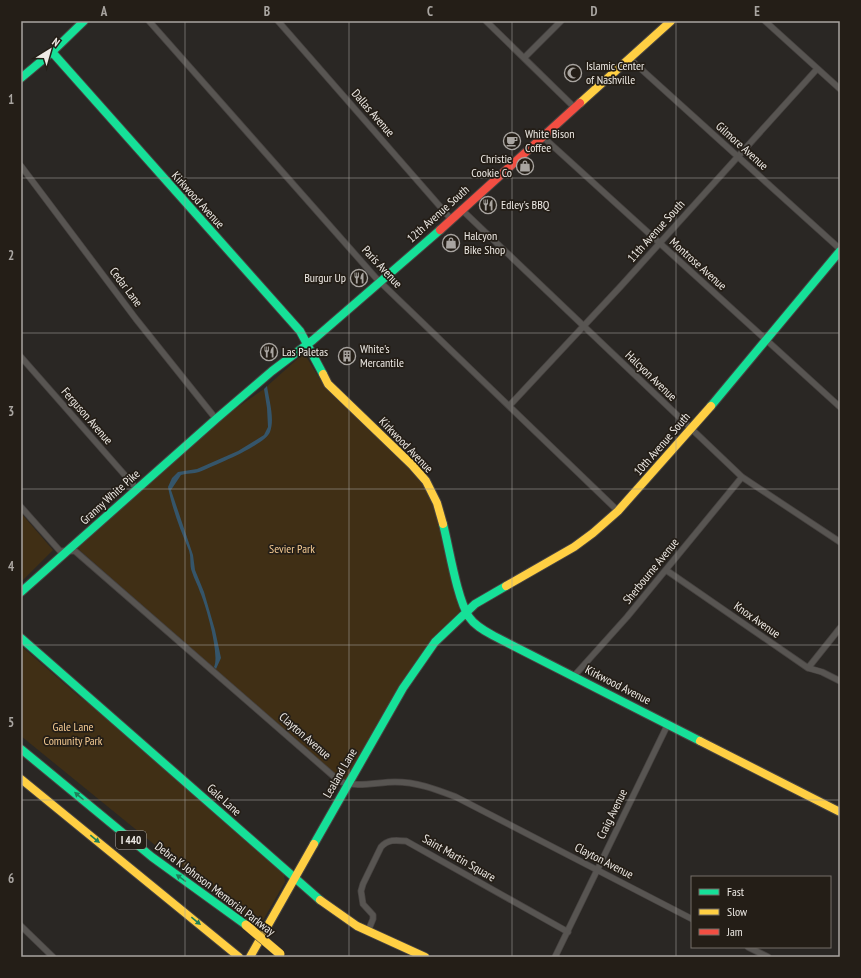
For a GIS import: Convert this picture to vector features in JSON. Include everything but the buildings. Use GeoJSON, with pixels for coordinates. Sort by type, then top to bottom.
{"type":"FeatureCollection","features":[{"type":"Feature","properties":{"kind":"main road"},"geometry":{"type":"LineString","coordinates":[[21,78],[52,52],[84,21]]}},
{"type":"Feature","properties":{"kind":"main road","name":"12th Avenue South"},"geometry":{"type":"LineString","coordinates":[[216,420],[272,371],[307,344],[380,282],[671,21]]}},
{"type":"Feature","properties":{"kind":"main road","name":"Kirkwood Avenue"},"geometry":{"type":"LineString","coordinates":[[52,52],[300,331],[328,384],[412,465],[430,489],[441,516],[466,613],[471,621],[478,627],[840,812]]}},
{"type":"Feature","properties":{"kind":"main road","name":"10th Avenue South"},"geometry":{"type":"LineString","coordinates":[[466,613],[475,604],[574,547],[618,511],[727,388],[840,250]]}},
{"type":"Feature","properties":{"kind":"main road","name":"Granny White Pike"},"geometry":{"type":"LineString","coordinates":[[21,592],[216,420]]}},
{"type":"Feature","properties":{"kind":"main road","name":"Lealand Lane"},"geometry":{"type":"LineString","coordinates":[[250,957],[347,784],[422,658],[441,635],[466,613]]}},
{"type":"Feature","properties":{"kind":"main road","name":"Gale Lane"},"geometry":{"type":"LineString","coordinates":[[21,638],[328,907],[368,931],[426,957]]}},
{"type":"Feature","properties":{"kind":"main road","name":"Debra K Johnson Memorial Parkway"},"geometry":{"type":"LineString","coordinates":[[21,749],[152,857],[246,925],[282,956]]}},
{"type":"Feature","properties":{"kind":"main road","name":"I 440"},"geometry":{"type":"LineString","coordinates":[[21,779],[239,957]]}},
{"type":"Feature","properties":{"kind":"street","name":"Paris Avenue"},"geometry":{"type":"LineString","coordinates":[[149,21],[380,282],[618,511]]}},
{"type":"Feature","properties":{"kind":"street","name":"Dallas Avenue"},"geometry":{"type":"LineString","coordinates":[[278,21],[450,219]]}},
{"type":"Feature","properties":{"kind":"street"},"geometry":{"type":"LineString","coordinates":[[486,21],[574,107]]}},
{"type":"Feature","properties":{"kind":"street"},"geometry":{"type":"LineString","coordinates":[[524,58],[561,21]]}},
{"type":"Feature","properties":{"kind":"street"},"geometry":{"type":"LineString","coordinates":[[765,21],[840,89]]}},
{"type":"Feature","properties":{"kind":"street","name":"Gilmore Avenue"},"geometry":{"type":"LineString","coordinates":[[630,59],[840,250]]}},
{"type":"Feature","properties":{"kind":"street","name":"11th Avenue South"},"geometry":{"type":"LineString","coordinates":[[509,406],[817,68]]}},
{"type":"Feature","properties":{"kind":"street","name":"Montrose Avenue"},"geometry":{"type":"LineString","coordinates":[[542,137],[840,407]]}},
{"type":"Feature","properties":{"kind":"street","name":"Cedar Lane"},"geometry":{"type":"LineString","coordinates":[[21,166],[136,319],[216,420]]}},
{"type":"Feature","properties":{"kind":"street","name":"Halcyon Avenue"},"geometry":{"type":"LineString","coordinates":[[462,209],[690,429],[742,476],[840,542]]}},
{"type":"Feature","properties":{"kind":"street","name":"Ferguson Avenue"},"geometry":{"type":"LineString","coordinates":[[21,357],[136,489]]}},
{"type":"Feature","properties":{"kind":"street","name":"Sherbourne Avenue"},"geometry":{"type":"LineString","coordinates":[[574,676],[627,617],[742,476]]}},
{"type":"Feature","properties":{"kind":"street","name":"Clayton Avenue"},"geometry":{"type":"LineString","coordinates":[[21,507],[60,551],[75,551],[339,781],[347,784],[395,782],[429,786],[456,797],[691,917]]}},
{"type":"Feature","properties":{"kind":"street","name":"Knox Avenue"},"geometry":{"type":"LineString","coordinates":[[666,570],[808,668],[822,672],[840,681]]}},
{"type":"Feature","properties":{"kind":"street"},"geometry":{"type":"LineString","coordinates":[[808,668],[840,628]]}},
{"type":"Feature","properties":{"kind":"street","name":"Craig Avenue"},"geometry":{"type":"LineString","coordinates":[[555,957],[668,724]]}},
{"type":"Feature","properties":{"kind":"street","name":"Saint Martin Square"},"geometry":{"type":"LineString","coordinates":[[368,931],[373,915],[364,904],[361,891],[366,876],[385,842],[393,840],[406,841],[568,932]]}},
{"type":"Feature","properties":{"kind":"street"},"geometry":{"type":"LineString","coordinates":[[21,926],[53,957]]}},
{"type":"Feature","properties":{"kind":"street"},"geometry":{"type":"LineString","coordinates":[[750,948],[768,957]]}},
{"type":"Feature","properties":{"kind":"green space","name":"Sevier Park"},"geometry":{"type":"Polygon","coordinates":[[[304,353],[321,381],[416,474],[426,489],[440,523],[445,540],[460,612],[438,633],[406,676],[345,783],[77,548],[226,415],[264,389],[304,353]]]}},
{"type":"Feature","properties":{"kind":"green space"},"geometry":{"type":"Polygon","coordinates":[[[21,513],[53,550],[21,582],[21,513]]]}},
{"type":"Feature","properties":{"kind":"green space","name":"Gale Lane Comunity Park"},"geometry":{"type":"Polygon","coordinates":[[[21,646],[81,698],[94,706],[284,874],[285,882],[258,929],[21,736],[21,646]]]}},
{"type":"Feature","properties":{"kind":"water"},"geometry":{"type":"Polygon","coordinates":[[[267,386],[272,421],[270,432],[266,437],[259,443],[238,455],[197,473],[181,475],[171,490],[193,555],[195,570],[204,592],[215,630],[221,658],[216,669],[214,667],[214,641],[209,618],[203,598],[191,569],[189,551],[176,518],[168,487],[172,478],[178,472],[197,469],[238,451],[264,435],[268,427],[264,389],[267,386]]]}},
{"type":"Feature","properties":{"kind":"traffic: fast"},"geometry":{"type":"LineString","coordinates":[[21,78],[52,52],[84,21]]}},
{"type":"Feature","properties":{"kind":"traffic: fast"},"geometry":{"type":"LineString","coordinates":[[52,52],[300,331],[323,374]]}},
{"type":"Feature","properties":{"kind":"traffic: fast"},"geometry":{"type":"LineString","coordinates":[[21,592],[216,419],[272,371],[313,340],[440,230]]}},
{"type":"Feature","properties":{"kind":"traffic: fast"},"geometry":{"type":"LineString","coordinates":[[711,406],[840,251]]}},
{"type":"Feature","properties":{"kind":"traffic: fast"},"geometry":{"type":"LineString","coordinates":[[443,524],[461,598],[469,617],[477,626],[700,741]]}},
{"type":"Feature","properties":{"kind":"traffic: fast"},"geometry":{"type":"LineString","coordinates":[[314,844],[403,688],[435,642],[475,604],[506,586]]}},
{"type":"Feature","properties":{"kind":"traffic: fast"},"geometry":{"type":"LineString","coordinates":[[21,638],[320,900]]}},
{"type":"Feature","properties":{"kind":"traffic: fast"},"geometry":{"type":"LineString","coordinates":[[21,749],[152,857],[246,925]]}},
{"type":"Feature","properties":{"kind":"traffic: slow"},"geometry":{"type":"LineString","coordinates":[[580,103],[671,21]]}},
{"type":"Feature","properties":{"kind":"traffic: slow"},"geometry":{"type":"LineString","coordinates":[[323,374],[328,384],[412,465],[426,481],[437,503],[443,524]]}},
{"type":"Feature","properties":{"kind":"traffic: slow"},"geometry":{"type":"LineString","coordinates":[[506,586],[574,547],[593,533],[618,511],[711,406]]}},
{"type":"Feature","properties":{"kind":"traffic: slow"},"geometry":{"type":"LineString","coordinates":[[700,741],[840,812]]}},
{"type":"Feature","properties":{"kind":"traffic: slow"},"geometry":{"type":"LineString","coordinates":[[21,779],[239,957]]}},
{"type":"Feature","properties":{"kind":"traffic: slow"},"geometry":{"type":"LineString","coordinates":[[250,957],[314,844]]}},
{"type":"Feature","properties":{"kind":"traffic: slow"},"geometry":{"type":"LineString","coordinates":[[320,900],[357,926],[425,957]]}},
{"type":"Feature","properties":{"kind":"traffic: slow"},"geometry":{"type":"LineString","coordinates":[[246,925],[280,954]]}},
{"type":"Feature","properties":{"kind":"traffic: jam"},"geometry":{"type":"LineString","coordinates":[[440,230],[580,103]]}},
{"type":"Feature","properties":{"kind":"place","name":"Islamic Center of Nashville"},"geometry":{"type":"Point","coordinates":[573,73]}},
{"type":"Feature","properties":{"kind":"place","name":"White Bison Coffee"},"geometry":{"type":"Point","coordinates":[512,141]}},
{"type":"Feature","properties":{"kind":"place","name":"Christie Cookie Co"},"geometry":{"type":"Point","coordinates":[525,166]}},
{"type":"Feature","properties":{"kind":"place","name":"Edley's BBQ"},"geometry":{"type":"Point","coordinates":[488,205]}},
{"type":"Feature","properties":{"kind":"place","name":"Halcyon Bike Shop"},"geometry":{"type":"Point","coordinates":[451,243]}},
{"type":"Feature","properties":{"kind":"place","name":"Burgur Up"},"geometry":{"type":"Point","coordinates":[359,278]}},
{"type":"Feature","properties":{"kind":"place","name":"Las Paletas"},"geometry":{"type":"Point","coordinates":[269,352]}},
{"type":"Feature","properties":{"kind":"place","name":"White's Mercantile"},"geometry":{"type":"Point","coordinates":[347,356]}}]}
